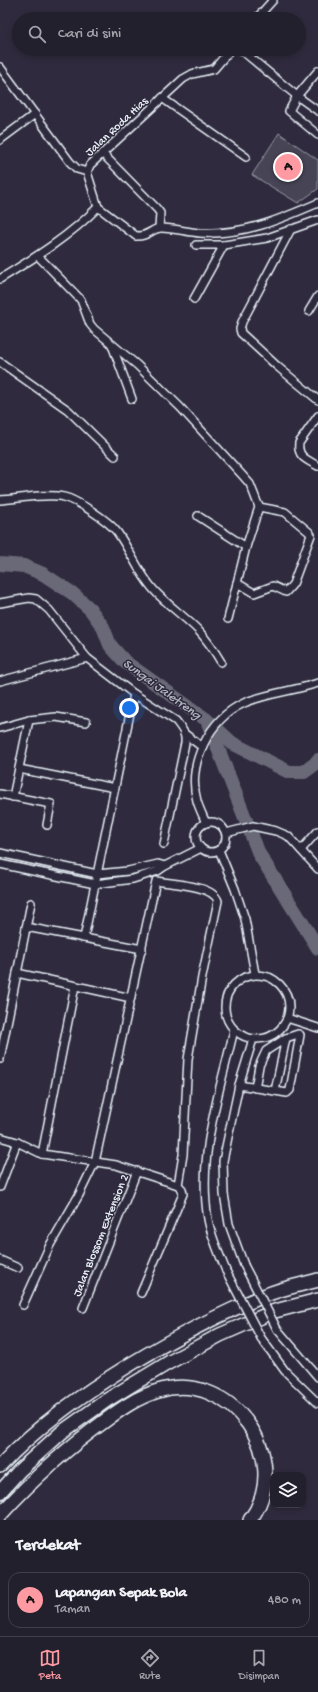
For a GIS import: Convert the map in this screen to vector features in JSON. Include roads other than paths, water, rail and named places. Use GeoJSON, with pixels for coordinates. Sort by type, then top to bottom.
{"type":"FeatureCollection","features":[{"type":"Feature","properties":{"kind":"highway"},"geometry":{"type":"LineString","coordinates":[[0,1466],[51,1418],[97,1385],[160,1347],[213,1319],[267,1295],[318,1280]]}},
{"type":"Feature","properties":{"kind":"highway"},"geometry":{"type":"LineString","coordinates":[[0,1492],[20,1470],[62,1432],[107,1400],[168,1363],[220,1335],[275,1311],[318,1300]]}},
{"type":"Feature","properties":{"kind":"highway"},"geometry":{"type":"LineString","coordinates":[[0,1515],[51,1463],[121,1409],[142,1396],[160,1390],[181,1387],[200,1389],[220,1397],[239,1411],[252,1428],[261,1450],[265,1470],[263,1495],[250,1520]]}},
{"type":"Feature","properties":{"kind":"street"},"geometry":{"type":"LineString","coordinates":[[262,12],[273,0]]}},
{"type":"Feature","properties":{"kind":"street","name":"Jalan Roda Hias"},"geometry":{"type":"LineString","coordinates":[[98,207],[87,172],[90,165],[189,75],[214,69],[225,56]]}},
{"type":"Feature","properties":{"kind":"street"},"geometry":{"type":"LineString","coordinates":[[248,56],[297,96],[318,111]]}},
{"type":"Feature","properties":{"kind":"street"},"geometry":{"type":"LineString","coordinates":[[0,67],[77,169],[87,172]]}},
{"type":"Feature","properties":{"kind":"street"},"geometry":{"type":"LineString","coordinates":[[318,71],[297,96],[289,110],[318,135]]}},
{"type":"Feature","properties":{"kind":"street"},"geometry":{"type":"LineString","coordinates":[[162,98],[246,157]]}},
{"type":"Feature","properties":{"kind":"street"},"geometry":{"type":"LineString","coordinates":[[0,140],[34,114]]}},
{"type":"Feature","properties":{"kind":"street"},"geometry":{"type":"LineString","coordinates":[[102,153],[157,209],[160,213],[159,228]]}},
{"type":"Feature","properties":{"kind":"street"},"geometry":{"type":"LineString","coordinates":[[0,279],[38,256],[85,221],[98,207],[136,236],[144,237],[159,228],[201,233],[241,230],[270,223],[318,203]]}},
{"type":"Feature","properties":{"kind":"street"},"geometry":{"type":"LineString","coordinates":[[196,245],[224,245],[267,238],[318,220]]}},
{"type":"Feature","properties":{"kind":"street"},"geometry":{"type":"LineString","coordinates":[[291,229],[242,322],[240,329],[241,333],[278,367],[318,400]]}},
{"type":"Feature","properties":{"kind":"street"},"geometry":{"type":"LineString","coordinates":[[194,299],[224,245]]}},
{"type":"Feature","properties":{"kind":"street"},"geometry":{"type":"LineString","coordinates":[[38,256],[77,295],[83,305],[90,324],[137,365],[180,407],[250,484],[259,506],[246,547],[228,619]]}},
{"type":"Feature","properties":{"kind":"street"},"geometry":{"type":"LineString","coordinates":[[309,311],[318,296]]}},
{"type":"Feature","properties":{"kind":"street"},"geometry":{"type":"LineString","coordinates":[[112,344],[132,399]]}},
{"type":"Feature","properties":{"kind":"street"},"geometry":{"type":"LineString","coordinates":[[0,362],[68,410],[115,456]]}},
{"type":"Feature","properties":{"kind":"street"},"geometry":{"type":"LineString","coordinates":[[318,416],[299,443],[298,448],[302,457],[318,466]]}},
{"type":"Feature","properties":{"kind":"street"},"geometry":{"type":"LineString","coordinates":[[0,500],[64,497],[88,508],[102,518],[116,530],[151,587],[165,603],[196,629],[209,643],[221,662]]}},
{"type":"Feature","properties":{"kind":"street"},"geometry":{"type":"LineString","coordinates":[[237,584],[254,593],[273,586],[286,592],[293,584],[311,535],[285,512],[259,506]]}},
{"type":"Feature","properties":{"kind":"street"},"geometry":{"type":"LineString","coordinates":[[198,516],[246,547]]}},
{"type":"Feature","properties":{"kind":"street"},"geometry":{"type":"LineString","coordinates":[[0,603],[30,598],[36,599],[49,610],[87,658],[134,694],[176,721],[186,734],[202,747]]}},
{"type":"Feature","properties":{"kind":"street"},"geometry":{"type":"LineString","coordinates":[[0,681],[87,658]]}},
{"type":"Feature","properties":{"kind":"street"},"geometry":{"type":"LineString","coordinates":[[206,823],[197,801],[195,782],[200,751],[220,720],[243,704],[318,683]]}},
{"type":"Feature","properties":{"kind":"street"},"geometry":{"type":"LineString","coordinates":[[84,938],[134,694]]}},
{"type":"Feature","properties":{"kind":"street"},"geometry":{"type":"LineString","coordinates":[[0,728],[28,720],[56,717],[86,722]]}},
{"type":"Feature","properties":{"kind":"street"},"geometry":{"type":"LineString","coordinates":[[13,797],[28,720]]}},
{"type":"Feature","properties":{"kind":"street"},"geometry":{"type":"LineString","coordinates":[[164,844],[186,734]]}},
{"type":"Feature","properties":{"kind":"street"},"geometry":{"type":"LineString","coordinates":[[19,769],[115,788]]}},
{"type":"Feature","properties":{"kind":"street"},"geometry":{"type":"LineString","coordinates":[[0,794],[51,804],[46,825]]}},
{"type":"Feature","properties":{"kind":"street"},"geometry":{"type":"LineString","coordinates":[[211,822],[220,825],[226,833],[225,843],[219,850],[209,852],[201,848],[197,839],[197,834],[206,823],[211,822]]}},
{"type":"Feature","properties":{"kind":"street"},"geometry":{"type":"LineString","coordinates":[[226,833],[253,826],[276,831],[288,836],[318,869]]}},
{"type":"Feature","properties":{"kind":"street"},"geometry":{"type":"LineString","coordinates":[[301,850],[318,831]]}},
{"type":"Feature","properties":{"kind":"street"},"geometry":{"type":"LineString","coordinates":[[0,864],[95,884],[133,879],[158,871],[201,848]]}},
{"type":"Feature","properties":{"kind":"street"},"geometry":{"type":"LineString","coordinates":[[219,850],[235,889],[245,919],[255,974]]}},
{"type":"Feature","properties":{"kind":"street"},"geometry":{"type":"LineString","coordinates":[[0,854],[97,874],[128,871],[158,864],[165,866]]}},
{"type":"Feature","properties":{"kind":"street"},"geometry":{"type":"LineString","coordinates":[[23,1305],[50,1245],[95,1162],[156,881],[206,889],[216,897],[218,901],[202,977],[188,1059],[183,1155],[178,1185]]}},
{"type":"Feature","properties":{"kind":"street"},"geometry":{"type":"LineString","coordinates":[[0,1059],[32,903]]}},
{"type":"Feature","properties":{"kind":"street"},"geometry":{"type":"LineString","coordinates":[[26,927],[142,949]]}},
{"type":"Feature","properties":{"kind":"street"},"geometry":{"type":"LineString","coordinates":[[17,973],[131,998]]}},
{"type":"Feature","properties":{"kind":"street"},"geometry":{"type":"LineString","coordinates":[[255,974],[266,975],[276,980],[283,987],[288,997],[289,1008],[287,1018],[282,1027],[274,1034],[264,1038],[253,1039],[243,1036],[234,1030],[228,1021],[225,1011],[225,1000],[229,990],[236,982],[245,976],[255,974]]}},
{"type":"Feature","properties":{"kind":"street"},"geometry":{"type":"LineString","coordinates":[[42,1154],[75,986]]}},
{"type":"Feature","properties":{"kind":"street"},"geometry":{"type":"LineString","coordinates":[[287,1018],[318,1028]]}},
{"type":"Feature","properties":{"kind":"street"},"geometry":{"type":"LineString","coordinates":[[234,1030],[208,1147],[204,1185],[208,1221],[226,1271],[261,1338],[285,1371],[318,1403]]}},
{"type":"Feature","properties":{"kind":"street"},"geometry":{"type":"LineString","coordinates":[[239,1085],[255,1088],[287,1093],[290,1090],[300,1035],[297,1033],[286,1038],[266,1051],[262,1057],[255,1088]]}},
{"type":"Feature","properties":{"kind":"street"},"geometry":{"type":"LineString","coordinates":[[275,1091],[286,1038]]}},
{"type":"Feature","properties":{"kind":"street"},"geometry":{"type":"LineString","coordinates":[[253,1039],[239,1085],[223,1161],[224,1194],[228,1224],[244,1265],[277,1329],[318,1377]]}},
{"type":"Feature","properties":{"kind":"street"},"geometry":{"type":"LineString","coordinates":[[0,1137],[17,1142],[42,1154],[116,1165],[137,1171],[178,1185],[182,1189],[181,1199],[141,1292]]}},
{"type":"Feature","properties":{"kind":"street"},"geometry":{"type":"LineString","coordinates":[[0,1187],[17,1142]]}},
{"type":"Feature","properties":{"kind":"street","name":"Jalan Blossom Extension 2"},"geometry":{"type":"LineString","coordinates":[[83,1308],[137,1171]]}},
{"type":"Feature","properties":{"kind":"street"},"geometry":{"type":"LineString","coordinates":[[0,1260],[18,1268]]}},
{"type":"Feature","properties":{"kind":"waterway","name":"Sungai Jaletreng"},"geometry":{"type":"LineString","coordinates":[[0,564],[24,566],[43,574],[72,593],[90,609],[103,627],[110,645],[125,662],[207,720],[259,854],[318,948]]}},
{"type":"Feature","properties":{"kind":"waterway"},"geometry":{"type":"LineString","coordinates":[[209,722],[232,743],[289,772],[304,772],[318,760]]}},
{"type":"Feature","properties":{"kind":"place","name":"Lapangan Sepak Bola"},"geometry":{"type":"Point","coordinates":[288,167]}}]}
